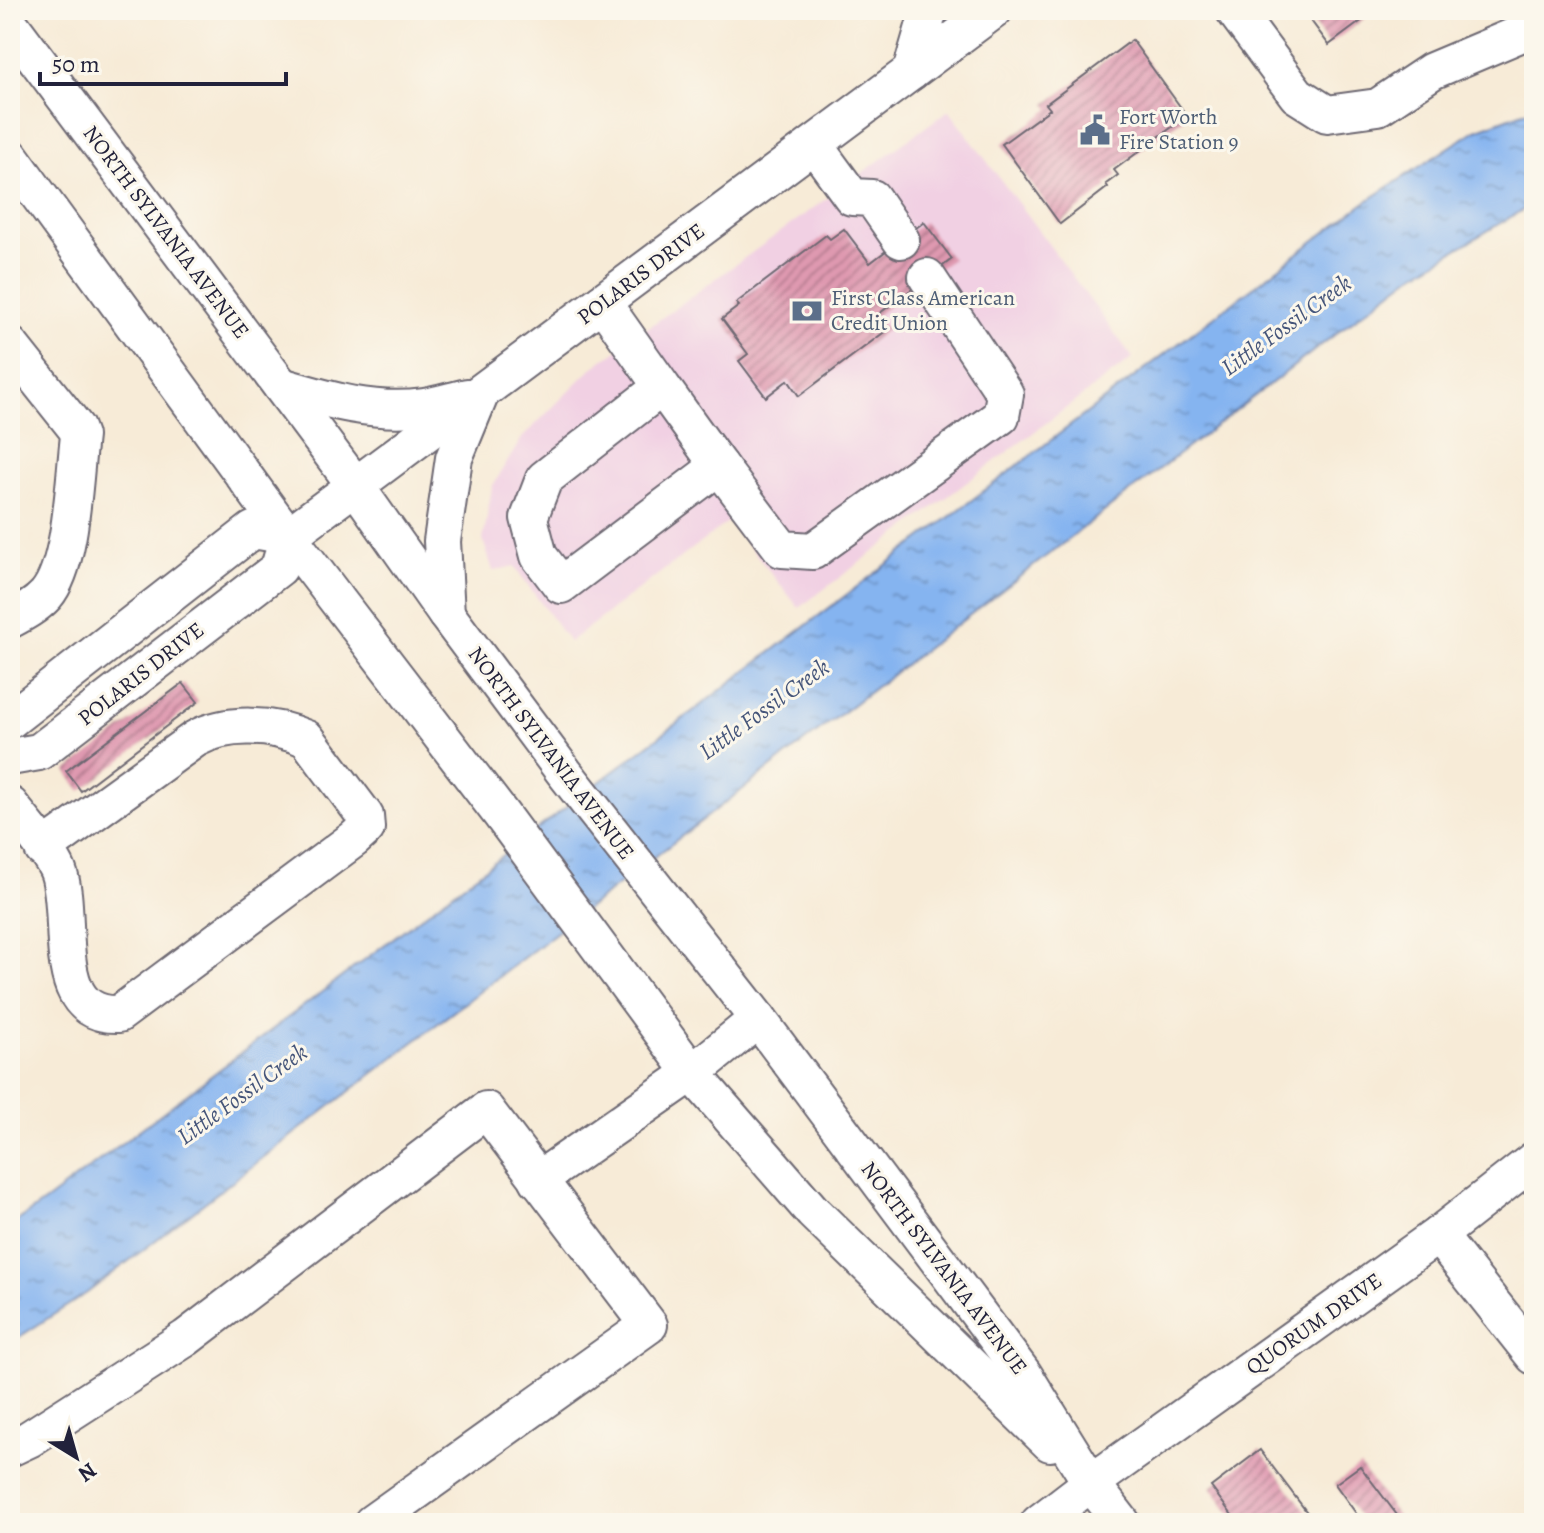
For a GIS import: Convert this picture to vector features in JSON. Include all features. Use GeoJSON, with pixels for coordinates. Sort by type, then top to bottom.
{"type":"FeatureCollection","features":[{"type":"Feature","properties":{"kind":"street"},"geometry":{"type":"LineString","coordinates":[[911,72],[929,10]]}},
{"type":"Feature","properties":{"kind":"street","name":"POLARIS DRIVE"},"geometry":{"type":"LineString","coordinates":[[10,757],[39,752],[279,568],[288,536],[994,10]]}},
{"type":"Feature","properties":{"kind":"street"},"geometry":{"type":"LineString","coordinates":[[1234,10],[1297,95],[1327,114],[1378,107],[1432,71],[1534,28]]}},
{"type":"Feature","properties":{"kind":"street","name":"NORTH SYLVANIA AVENUE"},"geometry":{"type":"LineString","coordinates":[[10,24],[355,485],[564,772],[758,1019],[1024,1375],[1091,1483],[1122,1523]]}},
{"type":"Feature","properties":{"kind":"street"},"geometry":{"type":"LineString","coordinates":[[814,145],[852,197],[872,198],[901,240]]}},
{"type":"Feature","properties":{"kind":"street","name":"NORTH SYLVANIA AVENUE"},"geometry":{"type":"LineString","coordinates":[[10,156],[288,536],[500,813],[692,1073],[813,1212],[1091,1483]]}},
{"type":"Feature","properties":{"kind":"street"},"geometry":{"type":"LineString","coordinates":[[602,302],[782,549],[813,551],[1001,416],[1005,394],[927,277]]}},
{"type":"Feature","properties":{"kind":"street"},"geometry":{"type":"LineString","coordinates":[[10,345],[76,428],[79,436],[59,574],[46,594],[10,620]]}},
{"type":"Feature","properties":{"kind":"street"},"geometry":{"type":"LineString","coordinates":[[281,386],[339,404],[386,408],[423,407],[480,394]]}},
{"type":"Feature","properties":{"kind":"street"},"geometry":{"type":"LineString","coordinates":[[662,387],[544,479],[529,518],[539,556],[561,585],[719,466]]}},
{"type":"Feature","properties":{"kind":"street"},"geometry":{"type":"LineString","coordinates":[[446,614],[442,541],[454,458],[480,394]]}},
{"type":"Feature","properties":{"kind":"street","name":"POLARIS DRIVE"},"geometry":{"type":"LineString","coordinates":[[10,720],[253,530],[288,536]]}},
{"type":"Feature","properties":{"kind":"street"},"geometry":{"type":"LineString","coordinates":[[10,805],[43,849],[58,869],[65,899],[66,960],[70,981],[89,1007],[103,1015],[119,1014],[354,839],[366,828],[365,816],[307,739],[294,733],[262,728],[224,727],[195,739],[43,849]]}},
{"type":"Feature","properties":{"kind":"street"},"geometry":{"type":"LineString","coordinates":[[538,1180],[692,1073],[758,1019]]}},
{"type":"Feature","properties":{"kind":"street"},"geometry":{"type":"LineString","coordinates":[[10,1448],[29,1439],[186,1338],[486,1110],[649,1325],[372,1523]]}},
{"type":"Feature","properties":{"kind":"street","name":"QUORUM DRIVE"},"geometry":{"type":"LineString","coordinates":[[1039,1523],[1438,1235],[1534,1160]]}},
{"type":"Feature","properties":{"kind":"street"},"geometry":{"type":"LineString","coordinates":[[1438,1235],[1534,1356]]}},
{"type":"Feature","properties":{"kind":"shaded area"},"geometry":{"type":"Polygon","coordinates":[[[949,110],[1133,358],[799,608],[729,521],[569,642],[514,566],[493,571],[483,540],[492,487],[522,438],[591,369],[949,110]]]}},
{"type":"Feature","properties":{"kind":"water","name":"Little Fossil Creek"},"geometry":{"type":"Polygon","coordinates":[[[1534,108],[1534,203],[1407,279],[87,1293],[10,1343],[10,1226],[1367,201],[1476,130],[1534,108]]]}},
{"type":"Feature","properties":{"kind":"building"},"geometry":{"type":"Polygon","coordinates":[[[1303,10],[1376,10],[1329,45],[1303,10]]]}},
{"type":"Feature","properties":{"kind":"building","name":"Fort Worth Fire Station 9"},"geometry":{"type":"Polygon","coordinates":[[[1132,40],[1187,116],[1114,170],[1118,175],[1106,184],[1108,187],[1060,224],[1002,144],[1050,109],[1046,104],[1132,40]]]}},
{"type":"Feature","properties":{"kind":"building","name":"First Class American Credit Union"},"geometry":{"type":"Polygon","coordinates":[[[924,222],[952,259],[876,316],[887,330],[799,396],[788,380],[766,397],[739,361],[748,354],[722,319],[739,306],[736,303],[826,235],[830,239],[844,229],[870,263],[924,222]]]}},
{"type":"Feature","properties":{"kind":"building"},"geometry":{"type":"Polygon","coordinates":[[[183,683],[198,702],[81,791],[66,771],[183,683]]]}},
{"type":"Feature","properties":{"kind":"building"},"geometry":{"type":"Polygon","coordinates":[[[1260,1450],[1315,1523],[1238,1523],[1211,1487],[1260,1450]]]}},
{"type":"Feature","properties":{"kind":"building"},"geometry":{"type":"Polygon","coordinates":[[[1360,1466],[1403,1523],[1363,1523],[1335,1484],[1360,1466]]]}},
{"type":"Feature","properties":{"kind":"place","name":"Fort Worth Fire Station 9"},"geometry":{"type":"Point","coordinates":[1095,130]}},
{"type":"Feature","properties":{"kind":"place","name":"First Class American Credit Union"},"geometry":{"type":"Point","coordinates":[807,311]}}]}
